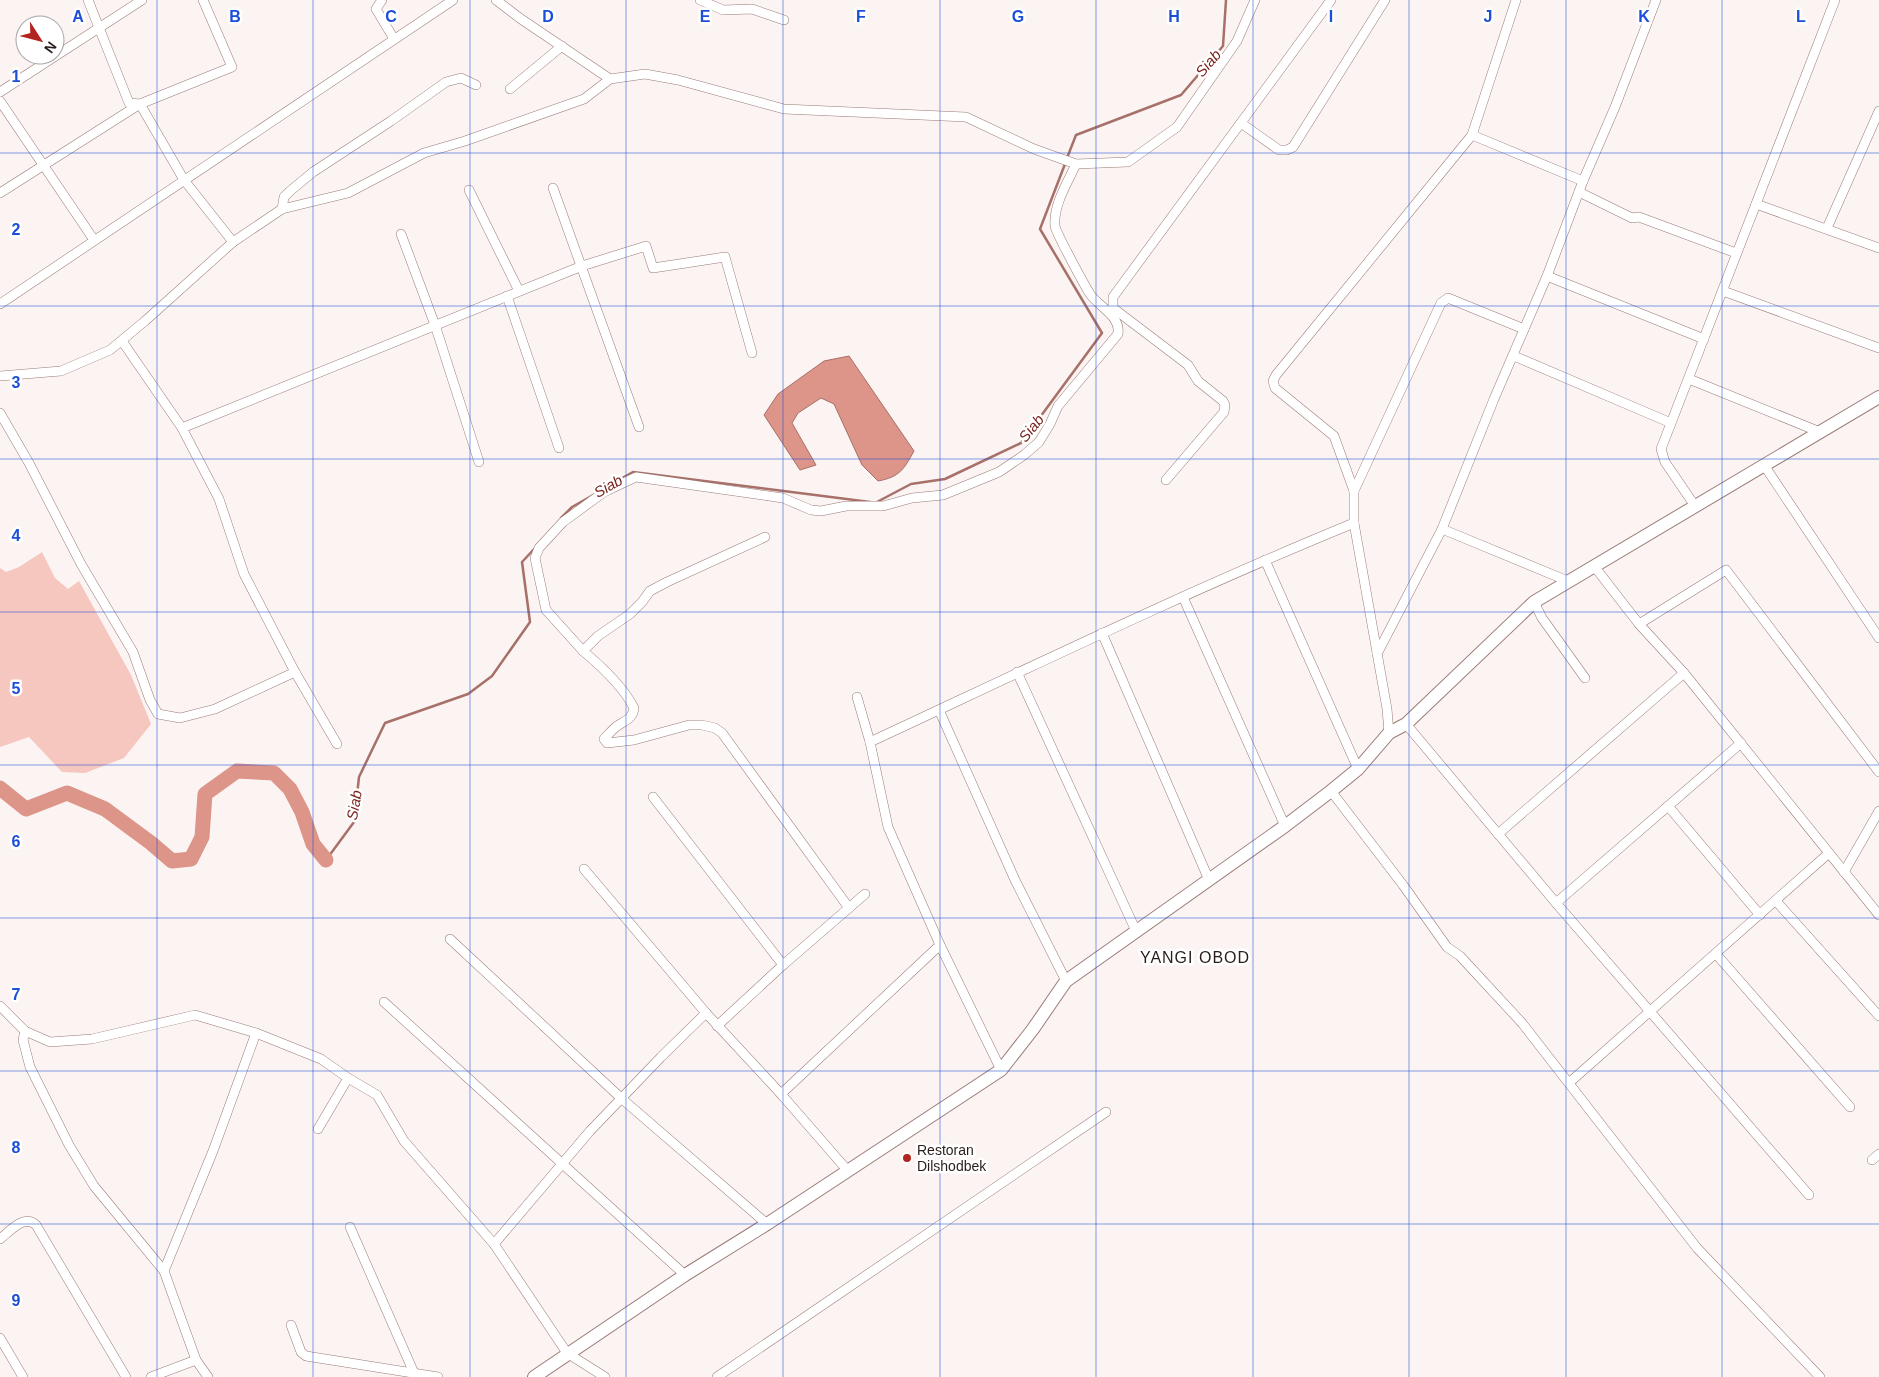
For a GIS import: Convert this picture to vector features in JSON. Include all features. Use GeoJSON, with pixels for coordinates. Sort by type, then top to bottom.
{"type":"FeatureCollection","features":[{"type":"Feature","properties":{"kind":"street"},"geometry":{"type":"LineString","coordinates":[[88,0],[129,103],[140,104]]}},
{"type":"Feature","properties":{"kind":"street"},"geometry":{"type":"LineString","coordinates":[[0,92],[142,0]]}},
{"type":"Feature","properties":{"kind":"street"},"geometry":{"type":"LineString","coordinates":[[0,193],[140,104],[232,67],[204,0]]}},
{"type":"Feature","properties":{"kind":"street"},"geometry":{"type":"LineString","coordinates":[[382,0],[376,9],[394,39]]}},
{"type":"Feature","properties":{"kind":"street"},"geometry":{"type":"LineString","coordinates":[[0,304],[453,0]]}},
{"type":"Feature","properties":{"kind":"street"},"geometry":{"type":"LineString","coordinates":[[496,0],[610,79]]}},
{"type":"Feature","properties":{"kind":"street"},"geometry":{"type":"LineString","coordinates":[[700,0],[723,10],[752,9],[784,20]]}},
{"type":"Feature","properties":{"kind":"street"},"geometry":{"type":"LineString","coordinates":[[0,376],[61,371],[110,350],[233,242],[282,209],[348,193],[424,153],[465,141],[584,99],[610,79],[645,74],[678,80],[784,109],[966,118],[1034,149],[1076,164],[1128,162],[1177,127],[1237,41],[1255,0]]}},
{"type":"Feature","properties":{"kind":"street"},"geometry":{"type":"LineString","coordinates":[[1166,480],[1224,412],[1225,405],[1223,401],[1198,381],[1188,365],[1113,308],[1113,298],[1331,0]]}},
{"type":"Feature","properties":{"kind":"street"},"geometry":{"type":"LineString","coordinates":[[1241,124],[1279,150],[1287,150],[1293,147],[1385,0]]}},
{"type":"Feature","properties":{"kind":"street"},"geometry":{"type":"LineString","coordinates":[[1389,733],[1387,709],[1354,523],[1354,491],[1334,436],[1274,388],[1273,381],[1472,135],[1516,0]]}},
{"type":"Feature","properties":{"kind":"street"},"geometry":{"type":"LineString","coordinates":[[1377,654],[1442,529],[1494,399],[1547,276],[1656,0]]}},
{"type":"Feature","properties":{"kind":"street"},"geometry":{"type":"LineString","coordinates":[[1695,506],[1662,455],[1661,449],[1836,0]]}},
{"type":"Feature","properties":{"kind":"street"},"geometry":{"type":"LineString","coordinates":[[510,89],[562,46]]}},
{"type":"Feature","properties":{"kind":"street"},"geometry":{"type":"LineString","coordinates":[[282,209],[284,197],[313,172],[446,82],[461,78],[476,85]]}},
{"type":"Feature","properties":{"kind":"street"},"geometry":{"type":"LineString","coordinates":[[0,101],[94,240]]}},
{"type":"Feature","properties":{"kind":"street"},"geometry":{"type":"LineString","coordinates":[[140,104],[184,180],[233,242]]}},
{"type":"Feature","properties":{"kind":"street"},"geometry":{"type":"LineString","coordinates":[[1827,228],[1879,111]]}},
{"type":"Feature","properties":{"kind":"street"},"geometry":{"type":"LineString","coordinates":[[1472,135],[1583,181]]}},
{"type":"Feature","properties":{"kind":"street"},"geometry":{"type":"LineString","coordinates":[[849,908],[722,733],[715,728],[702,725],[689,726],[634,740],[607,743],[604,738],[627,720],[633,713],[634,708],[610,678],[546,610],[535,558],[539,548],[563,522],[604,492],[636,477],[783,498],[811,510],[821,512],[846,506],[882,506],[912,498],[943,495],[999,472],[1024,455],[1039,442],[1058,406],[1118,334],[1116,320],[1091,296],[1055,227],[1056,210],[1076,164]]}},
{"type":"Feature","properties":{"kind":"street"},"geometry":{"type":"LineString","coordinates":[[553,188],[639,428]]}},
{"type":"Feature","properties":{"kind":"street"},"geometry":{"type":"LineString","coordinates":[[469,190],[519,291]]}},
{"type":"Feature","properties":{"kind":"street"},"geometry":{"type":"LineString","coordinates":[[1579,192],[1632,218],[1639,216],[1736,253]]}},
{"type":"Feature","properties":{"kind":"street"},"geometry":{"type":"LineString","coordinates":[[1756,204],[1879,248]]}},
{"type":"Feature","properties":{"kind":"street"},"geometry":{"type":"LineString","coordinates":[[401,234],[435,325],[479,462]]}},
{"type":"Feature","properties":{"kind":"street"},"geometry":{"type":"LineString","coordinates":[[182,428],[582,266],[646,246],[653,268],[725,257],[752,353]]}},
{"type":"Feature","properties":{"kind":"street"},"geometry":{"type":"LineString","coordinates":[[1547,276],[1704,339]]}},
{"type":"Feature","properties":{"kind":"street"},"geometry":{"type":"LineString","coordinates":[[1723,291],[1879,348]]}},
{"type":"Feature","properties":{"kind":"street"},"geometry":{"type":"LineString","coordinates":[[507,296],[559,448]]}},
{"type":"Feature","properties":{"kind":"street"},"geometry":{"type":"LineString","coordinates":[[1354,491],[1441,303],[1448,298],[1524,329]]}},
{"type":"Feature","properties":{"kind":"street"},"geometry":{"type":"LineString","coordinates":[[1118,324],[1122,322],[1124,317]]}},
{"type":"Feature","properties":{"kind":"street"},"geometry":{"type":"LineString","coordinates":[[122,341],[182,428],[219,499],[244,574],[295,672],[337,744]]}},
{"type":"Feature","properties":{"kind":"street"},"geometry":{"type":"LineString","coordinates":[[1514,356],[1671,422]]}},
{"type":"Feature","properties":{"kind":"street"},"geometry":{"type":"LineString","coordinates":[[1689,379],[1820,432]]}},
{"type":"Feature","properties":{"kind":"street"},"geometry":{"type":"LineString","coordinates":[[534,1377],[685,1275],[767,1224],[1001,1070],[1033,1029],[1066,981],[1285,826],[1331,791],[1358,769],[1389,733],[1406,724],[1534,602],[1879,397]]}},
{"type":"Feature","properties":{"kind":"street"},"geometry":{"type":"LineString","coordinates":[[0,413],[29,463],[81,564],[133,652],[150,700],[158,714],[180,718],[215,708],[295,672]]}},
{"type":"Feature","properties":{"kind":"street"},"geometry":{"type":"LineString","coordinates":[[1764,465],[1879,638]]}},
{"type":"Feature","properties":{"kind":"street"},"geometry":{"type":"LineString","coordinates":[[870,742],[1102,632],[1354,523]]}},
{"type":"Feature","properties":{"kind":"street"},"geometry":{"type":"LineString","coordinates":[[1442,529],[1568,581]]}},
{"type":"Feature","properties":{"kind":"street"},"geometry":{"type":"LineString","coordinates":[[583,651],[598,636],[630,614],[650,592],[667,582],[765,537]]}},
{"type":"Feature","properties":{"kind":"street"},"geometry":{"type":"LineString","coordinates":[[1265,560],[1358,769]]}},
{"type":"Feature","properties":{"kind":"street"},"geometry":{"type":"LineString","coordinates":[[1594,566],[1639,624],[1684,673],[1879,915]]}},
{"type":"Feature","properties":{"kind":"street"},"geometry":{"type":"LineString","coordinates":[[1639,624],[1726,570],[1879,772]]}},
{"type":"Feature","properties":{"kind":"street"},"geometry":{"type":"LineString","coordinates":[[1184,597],[1285,826]]}},
{"type":"Feature","properties":{"kind":"street"},"geometry":{"type":"LineString","coordinates":[[1534,602],[1542,618],[1585,678]]}},
{"type":"Feature","properties":{"kind":"street"},"geometry":{"type":"LineString","coordinates":[[1102,632],[1209,880]]}},
{"type":"Feature","properties":{"kind":"street"},"geometry":{"type":"LineString","coordinates":[[1017,672],[1136,932]]}},
{"type":"Feature","properties":{"kind":"street"},"geometry":{"type":"LineString","coordinates":[[1498,834],[1684,673]]}},
{"type":"Feature","properties":{"kind":"street"},"geometry":{"type":"LineString","coordinates":[[858,697],[870,742],[888,827],[940,945],[1001,1070]]}},
{"type":"Feature","properties":{"kind":"street"},"geometry":{"type":"LineString","coordinates":[[939,710],[1014,880],[1066,981]]}},
{"type":"Feature","properties":{"kind":"street"},"geometry":{"type":"LineString","coordinates":[[1406,724],[1556,903],[1809,1195]]}},
{"type":"Feature","properties":{"kind":"street"},"geometry":{"type":"LineString","coordinates":[[1556,903],[1741,743]]}},
{"type":"Feature","properties":{"kind":"street"},"geometry":{"type":"LineString","coordinates":[[1331,791],[1403,885],[1447,947],[1460,956],[1522,1023],[1570,1082],[1697,1248],[1820,1377]]}},
{"type":"Feature","properties":{"kind":"street"},"geometry":{"type":"LineString","coordinates":[[653,797],[783,965]]}},
{"type":"Feature","properties":{"kind":"street"},"geometry":{"type":"LineString","coordinates":[[1668,806],[1760,914]]}},
{"type":"Feature","properties":{"kind":"street"},"geometry":{"type":"LineString","coordinates":[[1844,872],[1879,811]]}},
{"type":"Feature","properties":{"kind":"street"},"geometry":{"type":"LineString","coordinates":[[1570,1082],[1829,853]]}},
{"type":"Feature","properties":{"kind":"street"},"geometry":{"type":"LineString","coordinates":[[584,870],[706,1013],[781,1094],[848,1171]]}},
{"type":"Feature","properties":{"kind":"street"},"geometry":{"type":"LineString","coordinates":[[718,1026],[783,965],[865,894]]}},
{"type":"Feature","properties":{"kind":"street"},"geometry":{"type":"LineString","coordinates":[[1776,901],[1879,1016]]}},
{"type":"Feature","properties":{"kind":"street"},"geometry":{"type":"LineString","coordinates":[[450,939],[621,1098],[767,1224]]}},
{"type":"Feature","properties":{"kind":"street"},"geometry":{"type":"LineString","coordinates":[[781,1094],[940,945]]}},
{"type":"Feature","properties":{"kind":"street"},"geometry":{"type":"LineString","coordinates":[[1716,954],[1850,1107]]}},
{"type":"Feature","properties":{"kind":"street"},"geometry":{"type":"LineString","coordinates":[[384,1002],[685,1275]]}},
{"type":"Feature","properties":{"kind":"street"},"geometry":{"type":"LineString","coordinates":[[0,1006],[26,1031],[50,1042],[92,1039],[195,1014],[256,1033],[321,1058],[348,1078],[377,1095],[404,1141],[494,1244],[567,1353],[605,1377]]}},
{"type":"Feature","properties":{"kind":"street"},"geometry":{"type":"LineString","coordinates":[[494,1244],[590,1130],[706,1013]]}},
{"type":"Feature","properties":{"kind":"street"},"geometry":{"type":"LineString","coordinates":[[26,1031],[23,1040],[30,1067],[69,1145],[94,1186],[164,1271],[196,1360],[208,1377]]}},
{"type":"Feature","properties":{"kind":"street"},"geometry":{"type":"LineString","coordinates":[[164,1271],[213,1151],[256,1033]]}},
{"type":"Feature","properties":{"kind":"street"},"geometry":{"type":"LineString","coordinates":[[318,1129],[348,1078]]}},
{"type":"Feature","properties":{"kind":"street"},"geometry":{"type":"LineString","coordinates":[[717,1377],[1106,1112]]}},
{"type":"Feature","properties":{"kind":"street"},"geometry":{"type":"LineString","coordinates":[[0,1238],[16,1225],[25,1221],[32,1221],[36,1225],[126,1377]]}},
{"type":"Feature","properties":{"kind":"street"},"geometry":{"type":"LineString","coordinates":[[350,1226],[414,1373]]}},
{"type":"Feature","properties":{"kind":"street"},"geometry":{"type":"LineString","coordinates":[[291,1325],[301,1352],[306,1356],[438,1377]]}},
{"type":"Feature","properties":{"kind":"street"},"geometry":{"type":"LineString","coordinates":[[0,1338],[23,1377]]}},
{"type":"Feature","properties":{"kind":"street"},"geometry":{"type":"LineString","coordinates":[[151,1377],[196,1360]]}},
{"type":"Feature","properties":{"kind":"shaded area"},"geometry":{"type":"Polygon","coordinates":[[[849,356],[914,451],[907,463],[892,477],[878,481],[862,465],[834,404],[821,398],[798,413],[792,423],[816,465],[800,470],[764,415],[778,394],[824,361],[849,356]]]}},
{"type":"Feature","properties":{"kind":"shaded area"},"geometry":{"type":"Polygon","coordinates":[[[42,552],[55,578],[68,589],[79,581],[131,675],[151,724],[124,758],[85,773],[62,772],[29,737],[0,747],[0,568],[6,572],[19,567],[42,552]]]}},
{"type":"Feature","properties":{"kind":"waterway","name":"Siab"},"geometry":{"type":"LineString","coordinates":[[1067,158],[1076,135],[1181,95],[1223,46],[1226,0]]}},
{"type":"Feature","properties":{"kind":"waterway","name":"Siab"},"geometry":{"type":"LineString","coordinates":[[875,503],[911,484],[945,479],[1021,443],[1102,333],[1040,229],[1065,164]]}},
{"type":"Feature","properties":{"kind":"waterway","name":"Siab"},"geometry":{"type":"LineString","coordinates":[[615,482],[633,472],[870,502]]}},
{"type":"Feature","properties":{"kind":"waterway","name":"Siab"},"geometry":{"type":"LineString","coordinates":[[561,518],[572,507],[595,494]]}},
{"type":"Feature","properties":{"kind":"waterway","name":"Siab"},"geometry":{"type":"LineString","coordinates":[[326,860],[354,822],[359,777],[385,723],[468,694],[492,676],[530,622],[522,562],[536,547]]}},
{"type":"Feature","properties":{"kind":"waterway","name":"Siab"},"geometry":{"type":"LineString","coordinates":[[0,788],[26,809],[67,793],[105,809],[172,861],[191,859],[202,837],[205,794],[237,771],[274,773],[290,789],[302,812],[313,844],[326,860]]}},
{"type":"Feature","properties":{"kind":"place","name":"Restoran Dilshodbek"},"geometry":{"type":"Point","coordinates":[907,1158]}},
{"type":"Feature","properties":{"kind":"district","name":"YANGI OBOD"},"geometry":{"type":"Point","coordinates":[1195,957]}}]}
